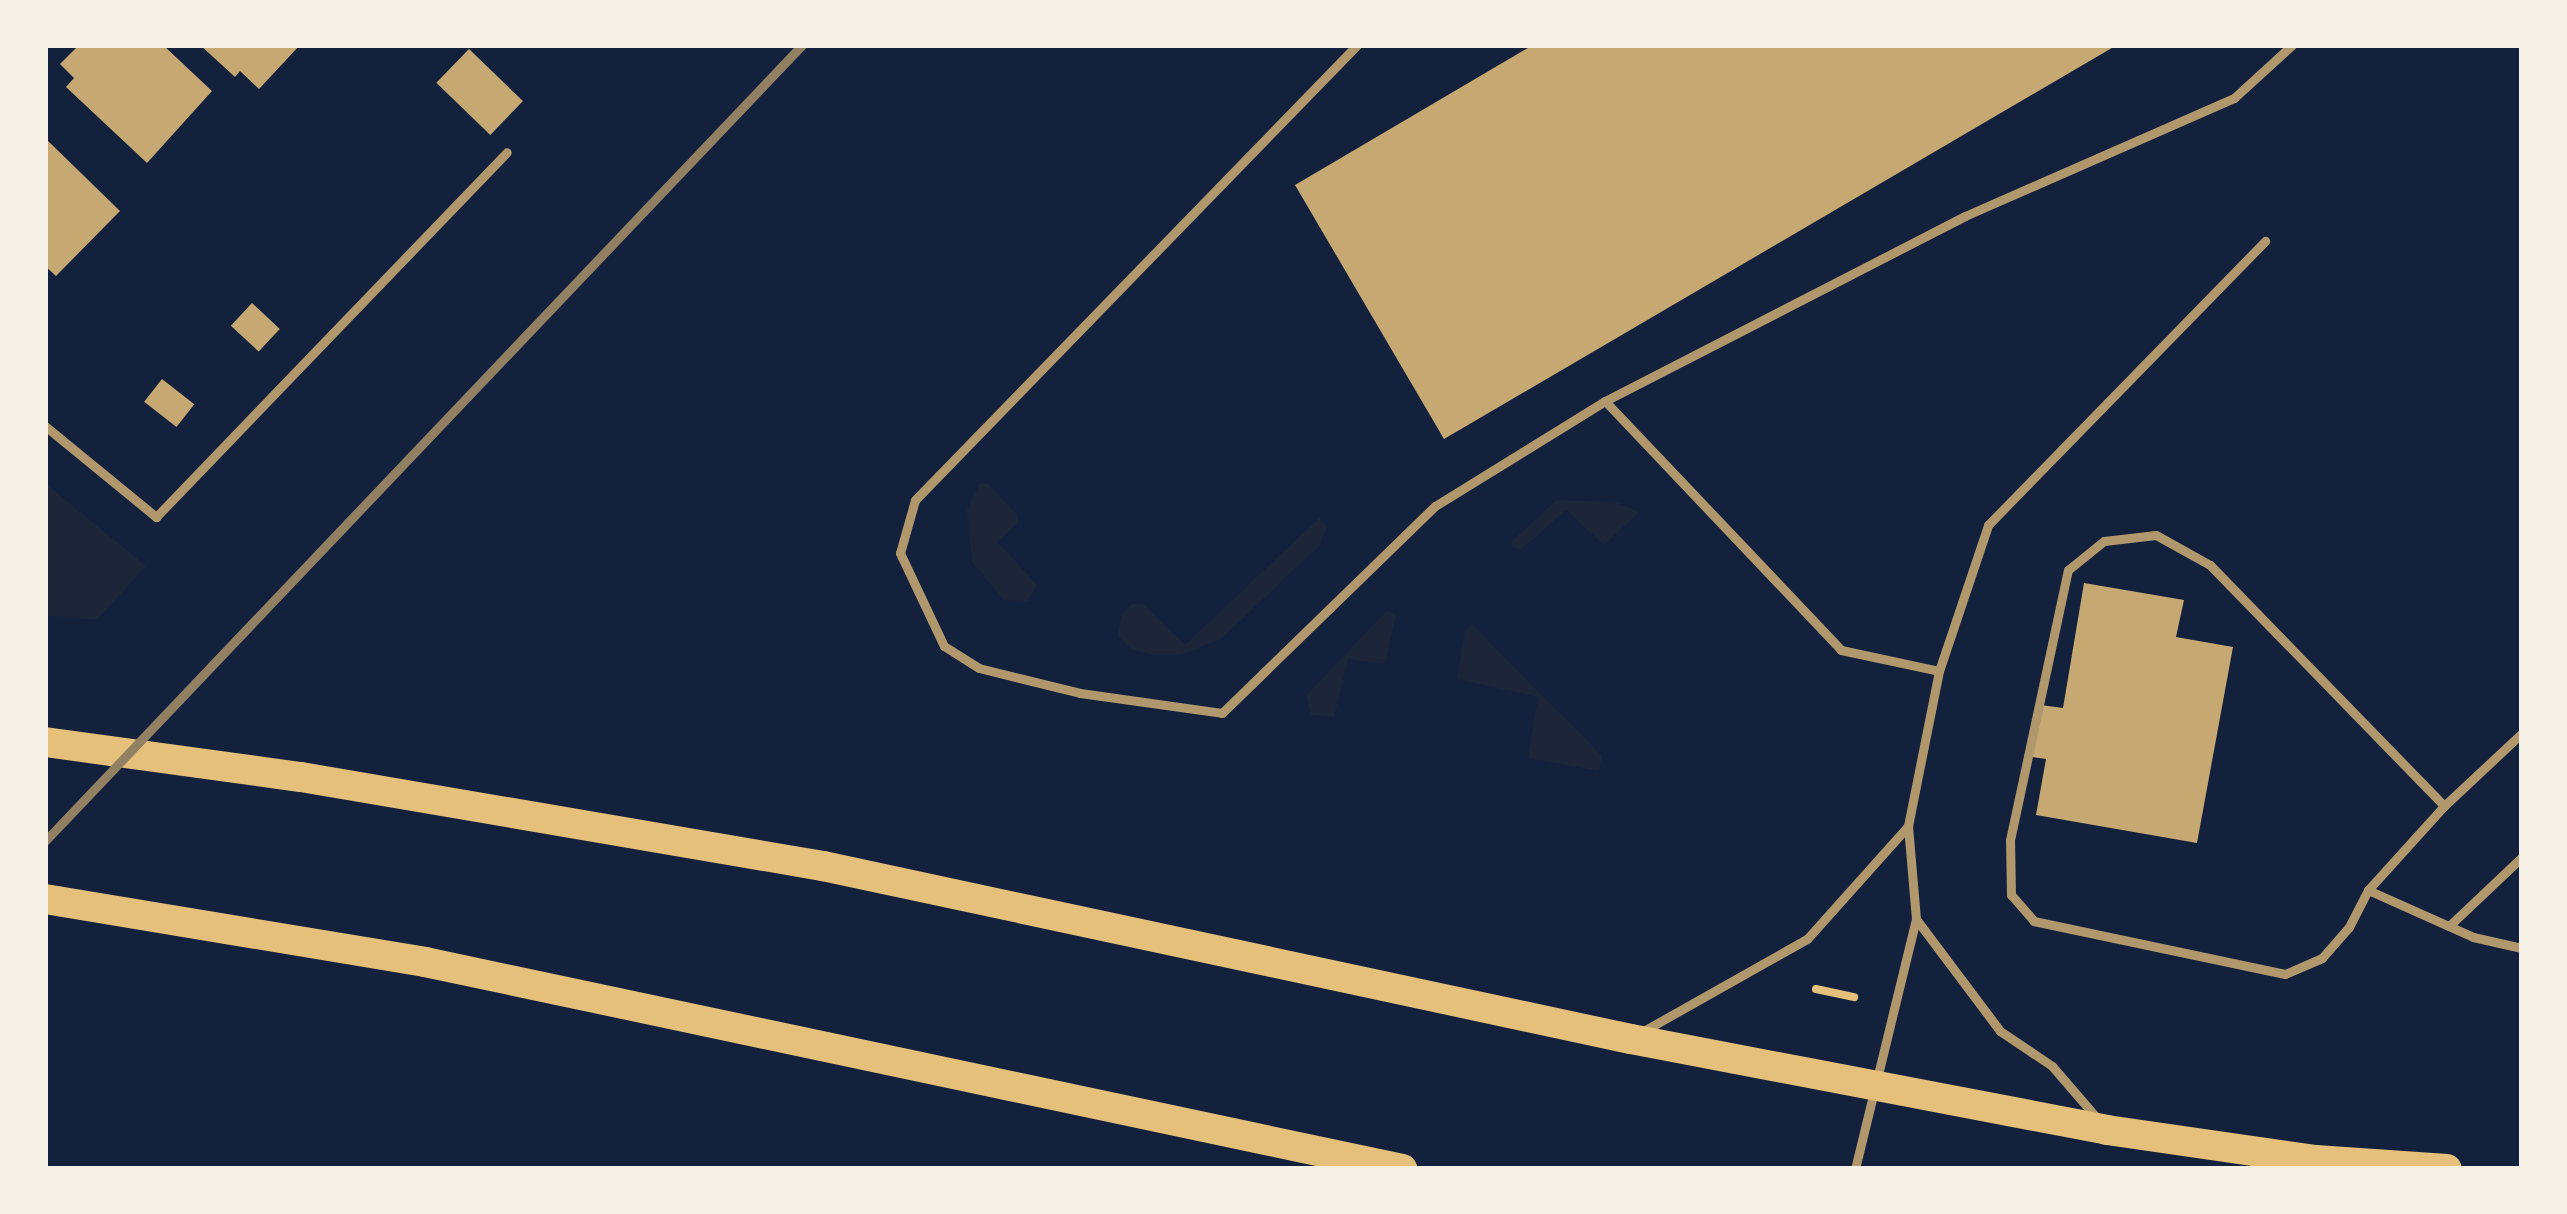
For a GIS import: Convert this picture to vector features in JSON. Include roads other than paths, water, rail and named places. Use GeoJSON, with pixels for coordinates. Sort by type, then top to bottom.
{"type":"FeatureCollection","features":[{"type":"Feature","properties":{"kind":"main road"},"geometry":{"type":"LineString","coordinates":[[45,742],[301,777],[823,866],[1631,1039],[2107,1130],[2316,1160],[2447,1169]]}},
{"type":"Feature","properties":{"kind":"main road"},"geometry":{"type":"LineString","coordinates":[[45,899],[424,962],[1402,1169]]}},
{"type":"Feature","properties":{"kind":"lane"},"geometry":{"type":"LineString","coordinates":[[1358,45],[915,500],[900,553],[944,646],[979,668],[1080,693],[1222,712],[1435,506],[1605,401],[1965,216],[2234,98],[2292,45]]}},
{"type":"Feature","properties":{"kind":"lane"},"geometry":{"type":"LineString","coordinates":[[45,425],[156,517],[507,152]]}},
{"type":"Feature","properties":{"kind":"lane"},"geometry":{"type":"LineString","coordinates":[[1855,1169],[1916,920],[1908,826],[1939,671],[1988,525],[2265,241]]}},
{"type":"Feature","properties":{"kind":"lane"},"geometry":{"type":"LineString","coordinates":[[1605,401],[1841,650],[1939,671]]}},
{"type":"Feature","properties":{"kind":"lane"},"geometry":{"type":"LineString","coordinates":[[2444,806],[2210,565],[2156,535],[2104,541],[2068,570],[2010,840],[2011,896],[2034,921],[2285,974],[2322,958],[2349,927],[2368,890],[2444,806],[2522,734]]}},
{"type":"Feature","properties":{"kind":"lane"},"geometry":{"type":"LineString","coordinates":[[1631,1039],[1807,939],[1908,826]]}},
{"type":"Feature","properties":{"kind":"lane"},"geometry":{"type":"LineString","coordinates":[[2449,926],[2522,857]]}},
{"type":"Feature","properties":{"kind":"lane"},"geometry":{"type":"LineString","coordinates":[[2368,890],[2449,926],[2522,948]]}},
{"type":"Feature","properties":{"kind":"lane"},"geometry":{"type":"LineString","coordinates":[[1916,920],[2000,1031],[2052,1066],[2107,1130]]}},
{"type":"Feature","properties":{"kind":"railway"},"geometry":{"type":"LineString","coordinates":[[45,841],[802,45]]}}]}
